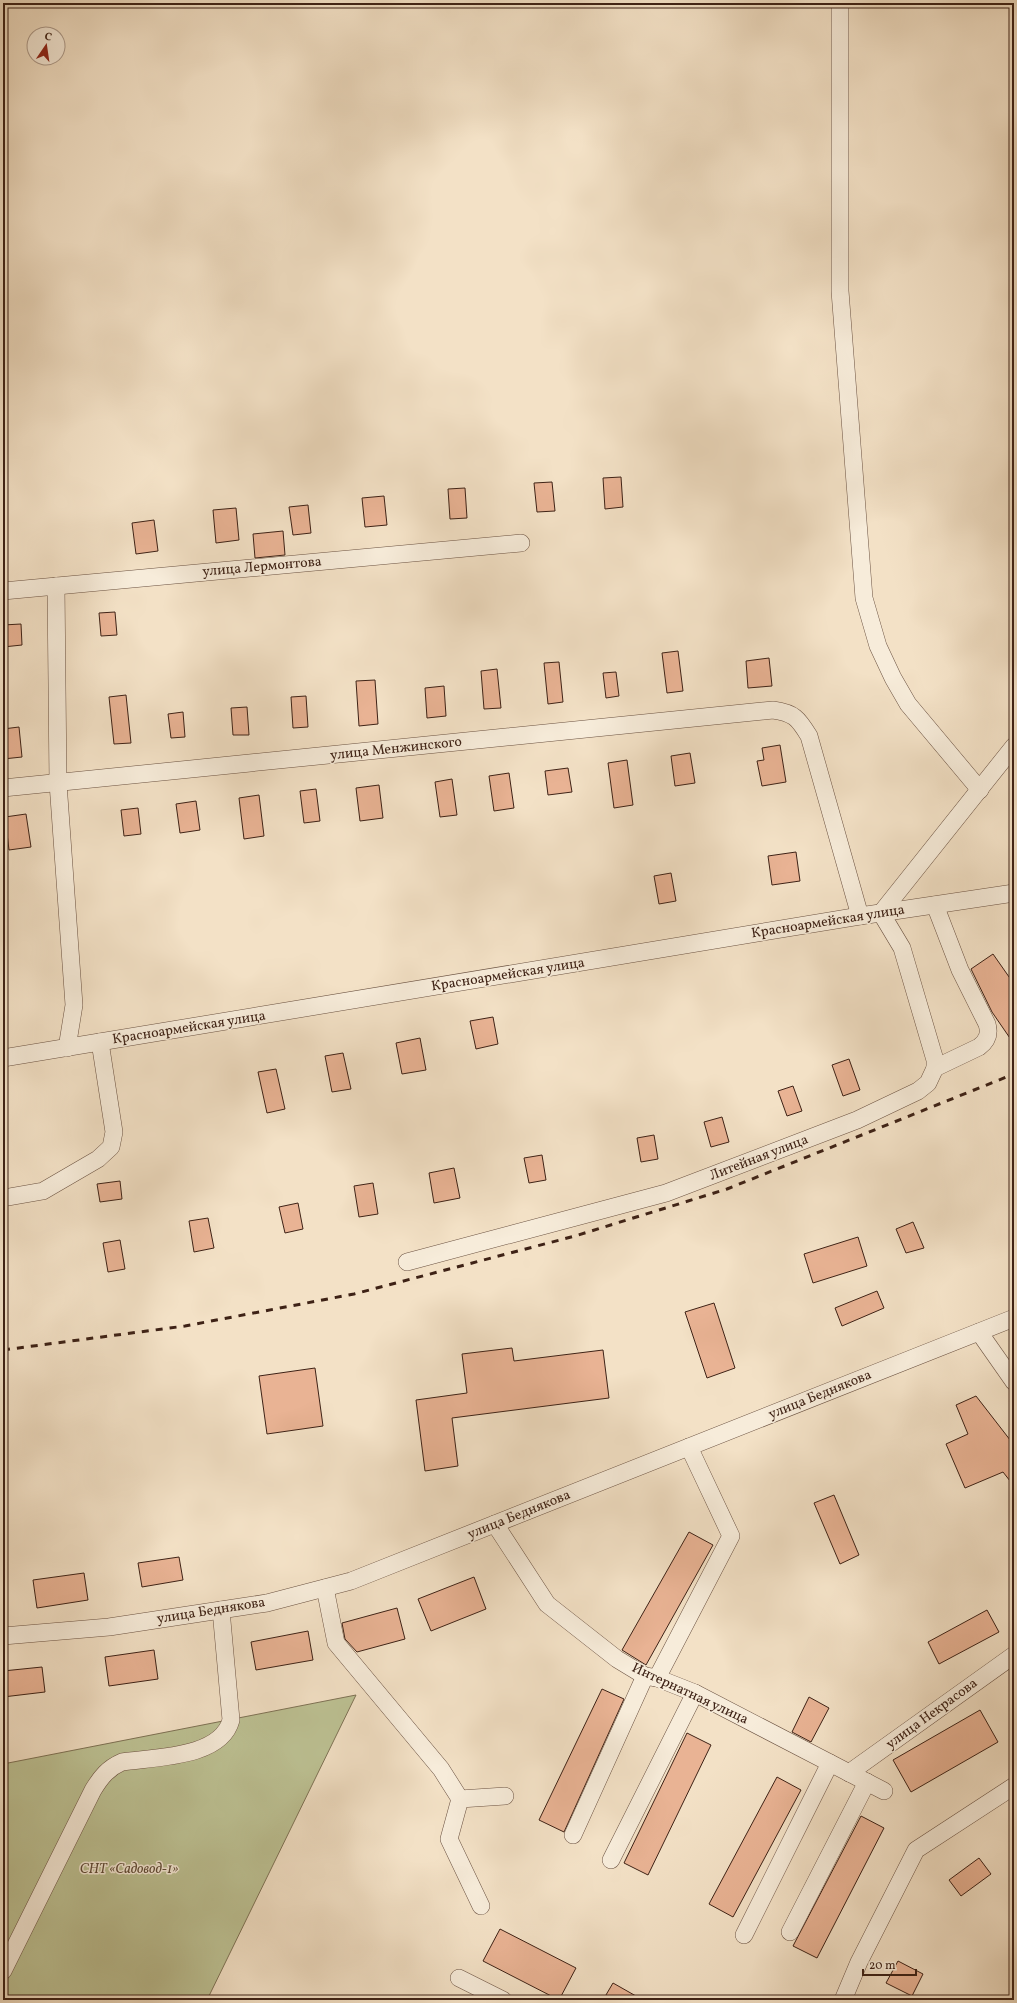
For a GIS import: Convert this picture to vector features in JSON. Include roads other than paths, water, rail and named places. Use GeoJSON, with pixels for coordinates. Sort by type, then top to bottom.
{"type":"FeatureCollection","features":[{"type":"Feature","properties":{"kind":"street"},"geometry":{"type":"LineString","coordinates":[[840,3],[840,291],[864,598],[878,646],[893,678],[908,704],[980,790]]}},
{"type":"Feature","properties":{"kind":"street","name":"улица Лермонтова"},"geometry":{"type":"LineString","coordinates":[[3,591],[521,544]]}},
{"type":"Feature","properties":{"kind":"street"},"geometry":{"type":"LineString","coordinates":[[56,586],[58,783],[74,1004],[67,1048]]}},
{"type":"Feature","properties":{"kind":"street","name":"улица Менжинского"},"geometry":{"type":"LineString","coordinates":[[3,788],[773,710],[789,712],[800,721],[809,736],[860,916]]}},
{"type":"Feature","properties":{"kind":"street"},"geometry":{"type":"LineString","coordinates":[[935,905],[960,970],[988,1024],[989,1030],[984,1043],[979,1047],[935,1068],[932,1047],[902,948],[881,913],[1014,746]]}},
{"type":"Feature","properties":{"kind":"street","name":"Красноармейская улица"},"geometry":{"type":"LineString","coordinates":[[3,1058],[860,916],[1014,893]]}},
{"type":"Feature","properties":{"kind":"street"},"geometry":{"type":"LineString","coordinates":[[3,1198],[43,1191],[98,1159],[111,1147],[114,1132],[100,1042]]}},
{"type":"Feature","properties":{"kind":"street","name":"Литейная улица"},"geometry":{"type":"LineString","coordinates":[[407,1262],[666,1193],[857,1120],[918,1091],[928,1083],[935,1068]]}},
{"type":"Feature","properties":{"kind":"street","name":"улица Беднякова"},"geometry":{"type":"LineString","coordinates":[[3,1636],[109,1627],[267,1603],[351,1581],[1014,1318]]}},
{"type":"Feature","properties":{"kind":"street"},"geometry":{"type":"LineString","coordinates":[[979,1332],[1014,1382]]}},
{"type":"Feature","properties":{"kind":"street"},"geometry":{"type":"LineString","coordinates":[[573,1835],[651,1677],[731,1536],[689,1447]]}},
{"type":"Feature","properties":{"kind":"street","name":"Интернатная улица"},"geometry":{"type":"LineString","coordinates":[[494,1524],[547,1604],[617,1659],[651,1677],[695,1693],[884,1791]]}},
{"type":"Feature","properties":{"kind":"street"},"geometry":{"type":"LineString","coordinates":[[325,1588],[336,1643],[441,1769],[460,1799],[449,1839],[481,1906]]}},
{"type":"Feature","properties":{"kind":"street"},"geometry":{"type":"LineString","coordinates":[[3,1971],[93,1790],[104,1773],[112,1766],[122,1762],[193,1752],[210,1745],[222,1736],[228,1729],[231,1720],[220,1610]]}},
{"type":"Feature","properties":{"kind":"street","name":"улица Некрасова"},"geometry":{"type":"LineString","coordinates":[[849,1773],[1014,1655]]}},
{"type":"Feature","properties":{"kind":"street"},"geometry":{"type":"LineString","coordinates":[[611,1860],[695,1693]]}},
{"type":"Feature","properties":{"kind":"street"},"geometry":{"type":"LineString","coordinates":[[744,1935],[830,1763]]}},
{"type":"Feature","properties":{"kind":"street"},"geometry":{"type":"LineString","coordinates":[[790,1932],[867,1782]]}},
{"type":"Feature","properties":{"kind":"street"},"geometry":{"type":"LineString","coordinates":[[843,2000],[859,1962],[916,1850],[1014,1786]]}},
{"type":"Feature","properties":{"kind":"street"},"geometry":{"type":"LineString","coordinates":[[460,1799],[505,1796]]}},
{"type":"Feature","properties":{"kind":"street"},"geometry":{"type":"LineString","coordinates":[[459,1978],[503,2000]]}},
{"type":"Feature","properties":{"kind":"railway"},"geometry":{"type":"LineString","coordinates":[[3,1350],[185,1326],[354,1294],[575,1236],[727,1189],[1014,1074]]}},
{"type":"Feature","properties":{"kind":"park label","name":"СНТ «Садовод-1»"},"geometry":{"type":"Point","coordinates":[129,1869]}}]}
